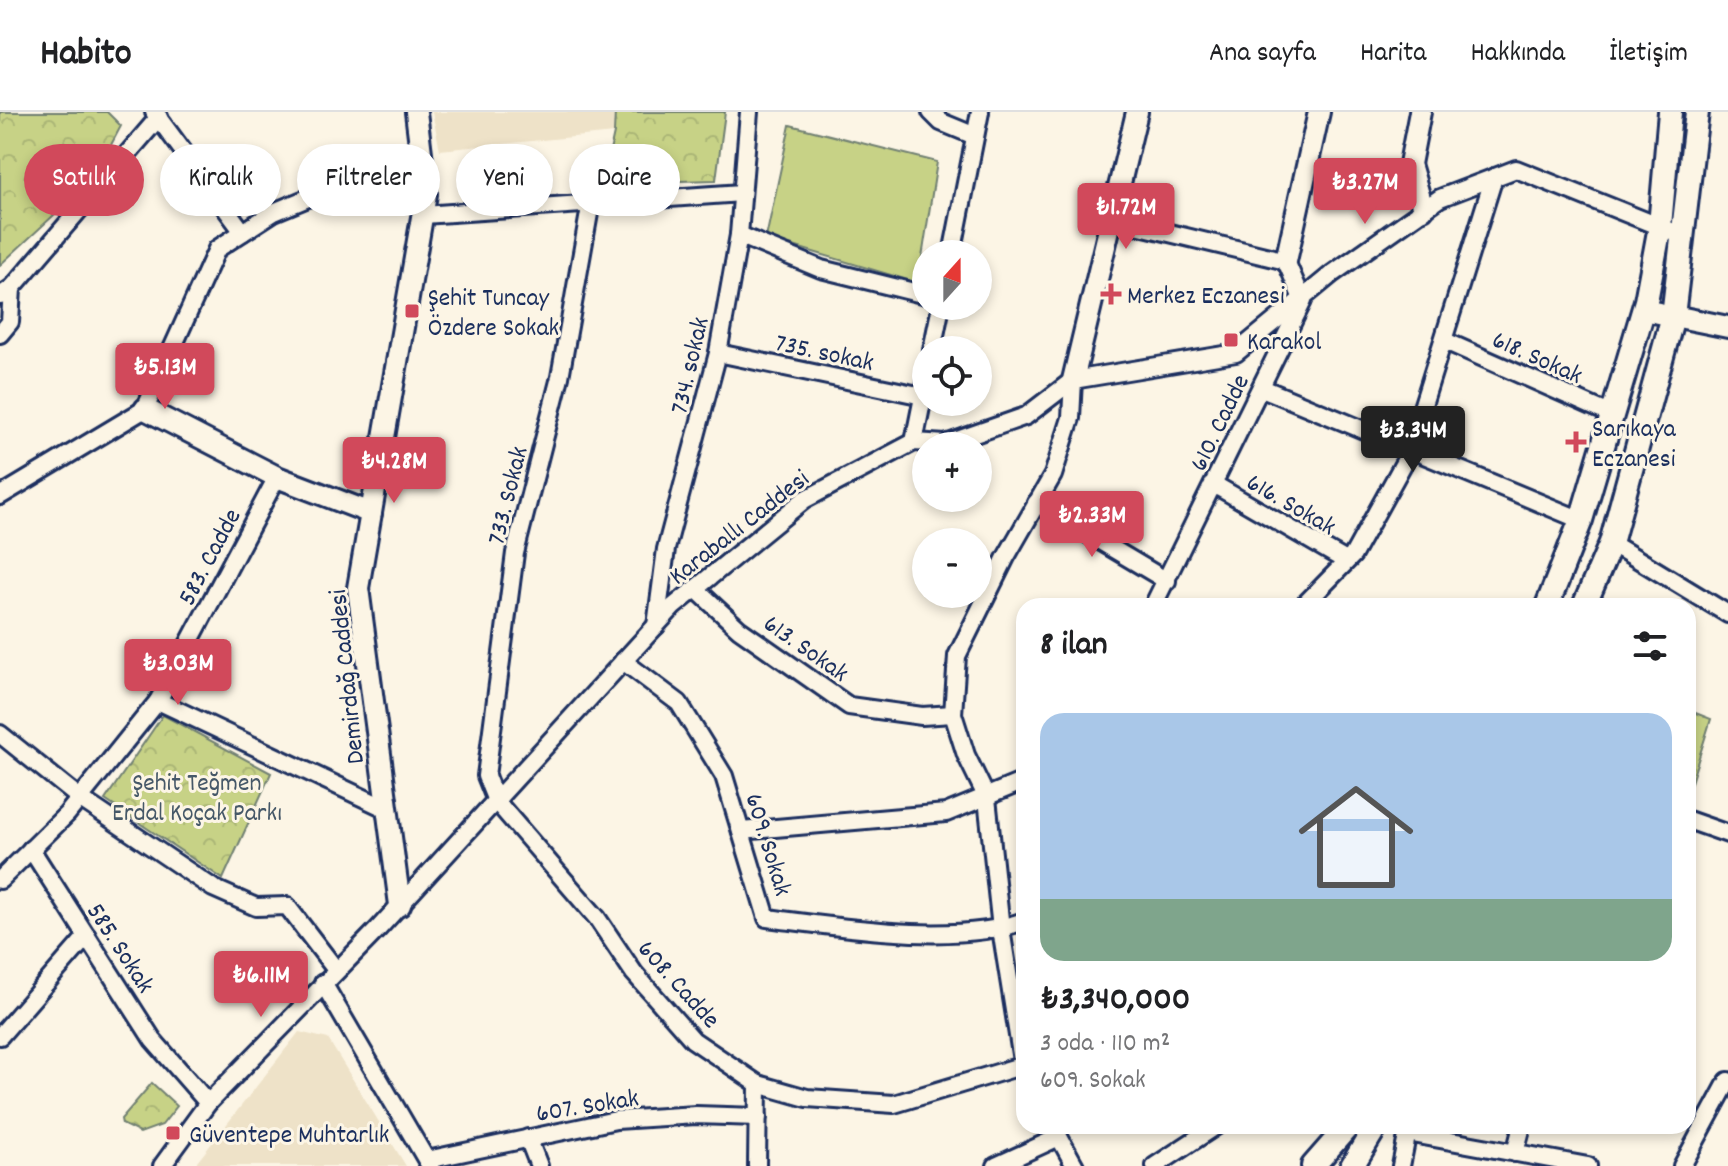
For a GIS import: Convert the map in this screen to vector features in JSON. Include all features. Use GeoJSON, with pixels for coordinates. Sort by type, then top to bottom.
{"type":"FeatureCollection","features":[{"type":"Feature","properties":{"kind":"main road"},"geometry":{"type":"LineString","coordinates":[[1550,598],[1581,520],[1644,310],[1660,226],[1670,112]]}},
{"type":"Feature","properties":{"kind":"main road"},"geometry":{"type":"LineString","coordinates":[[1587,598],[1611,543],[1673,316],[1697,112]]}},
{"type":"Feature","properties":{"kind":"main road"},"geometry":{"type":"LineString","coordinates":[[1313,1166],[1341,1134]]}},
{"type":"Feature","properties":{"kind":"main road"},"geometry":{"type":"LineString","coordinates":[[1352,1166],[1371,1134]]}},
{"type":"Feature","properties":{"kind":"street","name":"Demirdağ Caddesi"},"geometry":{"type":"LineString","coordinates":[[416,112],[420,144]]}},
{"type":"Feature","properties":{"kind":"street","name":"734. sokak"},"geometry":{"type":"LineString","coordinates":[[656,626],[666,549],[718,353],[739,235],[749,112]]}},
{"type":"Feature","properties":{"kind":"street"},"geometry":{"type":"LineString","coordinates":[[931,112],[941,122],[975,136]]}},
{"type":"Feature","properties":{"kind":"street"},"geometry":{"type":"LineString","coordinates":[[955,240],[980,112]]}},
{"type":"Feature","properties":{"kind":"street"},"geometry":{"type":"LineString","coordinates":[[1016,1024],[1001,929],[987,798],[966,755],[953,714],[957,656],[1053,475],[1071,418],[1073,380],[1137,112]]}},
{"type":"Feature","properties":{"kind":"street"},"geometry":{"type":"LineString","coordinates":[[1303,301],[1286,261],[1319,112]]}},
{"type":"Feature","properties":{"kind":"street"},"geometry":{"type":"LineString","coordinates":[[1420,112],[1410,164],[1423,209]]}},
{"type":"Feature","properties":{"kind":"street"},"geometry":{"type":"LineString","coordinates":[[0,334],[10,322],[6,292],[156,114],[243,232]]}},
{"type":"Feature","properties":{"kind":"street","name":"Karaballı Caddesi"},"geometry":{"type":"LineString","coordinates":[[980,432],[1026,416],[1073,380],[1236,353],[1303,301],[1332,274],[1423,209],[1440,198],[1516,169],[1683,236]]}},
{"type":"Feature","properties":{"kind":"street"},"geometry":{"type":"LineString","coordinates":[[1311,598],[1346,561],[1409,451],[1494,177]]}},
{"type":"Feature","properties":{"kind":"street"},"geometry":{"type":"LineString","coordinates":[[680,197],[742,193]]}},
{"type":"Feature","properties":{"kind":"street"},"geometry":{"type":"LineString","coordinates":[[0,496],[145,409],[217,249],[274,212],[297,202]]}},
{"type":"Feature","properties":{"kind":"street"},"geometry":{"type":"LineString","coordinates":[[440,214],[569,204]]}},
{"type":"Feature","properties":{"kind":"street","name":"Demirdağ Caddesi"},"geometry":{"type":"LineString","coordinates":[[400,905],[358,588],[423,216]]}},
{"type":"Feature","properties":{"kind":"street","name":"733. Sokak"},"geometry":{"type":"LineString","coordinates":[[496,801],[486,776],[515,553],[560,377],[589,216]]}},
{"type":"Feature","properties":{"kind":"street"},"geometry":{"type":"LineString","coordinates":[[1111,219],[1286,261]]}},
{"type":"Feature","properties":{"kind":"street"},"geometry":{"type":"LineString","coordinates":[[739,235],[821,269],[912,292]]}},
{"type":"Feature","properties":{"kind":"street","name":"610. Cadde"},"geometry":{"type":"LineString","coordinates":[[1157,598],[1303,301]]}},
{"type":"Feature","properties":{"kind":"street"},"geometry":{"type":"LineString","coordinates":[[1644,310],[1728,327]]}},
{"type":"Feature","properties":{"kind":"street","name":"618. Sokak"},"geometry":{"type":"LineString","coordinates":[[1445,341],[1612,415]]}},
{"type":"Feature","properties":{"kind":"street","name":"735. sokak"},"geometry":{"type":"LineString","coordinates":[[718,353],[912,387]]}},
{"type":"Feature","properties":{"kind":"street"},"geometry":{"type":"LineString","coordinates":[[1262,388],[1581,520]]}},
{"type":"Feature","properties":{"kind":"street"},"geometry":{"type":"LineString","coordinates":[[145,409],[277,477],[371,513]]}},
{"type":"Feature","properties":{"kind":"street","name":"Karaballı Caddesi"},"geometry":{"type":"LineString","coordinates":[[162,1166],[208,1103],[400,905],[656,626],[804,500],[912,443]]}},
{"type":"Feature","properties":{"kind":"street","name":"583. Cadde"},"geometry":{"type":"LineString","coordinates":[[0,880],[81,799],[158,701],[277,477]]}},
{"type":"Feature","properties":{"kind":"street","name":"616. Sokak"},"geometry":{"type":"LineString","coordinates":[[1215,485],[1346,561]]}},
{"type":"Feature","properties":{"kind":"street"},"geometry":{"type":"LineString","coordinates":[[1036,503],[1167,581]]}},
{"type":"Feature","properties":{"kind":"street"},"geometry":{"type":"LineString","coordinates":[[1611,543],[1728,614]]}},
{"type":"Feature","properties":{"kind":"street","name":"613. Sokak"},"geometry":{"type":"LineString","coordinates":[[696,589],[739,629],[849,706],[922,716],[953,714]]}},
{"type":"Feature","properties":{"kind":"street","name":"609. Sokak"},"geometry":{"type":"LineString","coordinates":[[623,661],[679,703],[724,776],[767,918],[852,929],[1001,929],[1016,924]]}},
{"type":"Feature","properties":{"kind":"street"},"geometry":{"type":"LineString","coordinates":[[158,701],[387,809]]}},
{"type":"Feature","properties":{"kind":"street"},"geometry":{"type":"LineString","coordinates":[[0,734],[81,799],[213,888],[256,907],[287,906],[336,970]]}},
{"type":"Feature","properties":{"kind":"street"},"geometry":{"type":"LineString","coordinates":[[741,831],[946,813],[1016,785]]}},
{"type":"Feature","properties":{"kind":"street","name":"608. Cadde"},"geometry":{"type":"LineString","coordinates":[[496,801],[597,918],[634,973],[693,1040],[758,1084],[807,1098],[894,1104],[1016,1070]]}},
{"type":"Feature","properties":{"kind":"street"},"geometry":{"type":"LineString","coordinates":[[1696,823],[1728,834]]}},
{"type":"Feature","properties":{"kind":"street","name":"585. Sokak"},"geometry":{"type":"LineString","coordinates":[[31,849],[153,1040],[208,1103]]}},
{"type":"Feature","properties":{"kind":"street"},"geometry":{"type":"LineString","coordinates":[[0,1036],[87,936]]}},
{"type":"Feature","properties":{"kind":"street"},"geometry":{"type":"LineString","coordinates":[[323,983],[429,1163]]}},
{"type":"Feature","properties":{"kind":"street"},"geometry":{"type":"LineString","coordinates":[[1682,1166],[1728,1081]]}},
{"type":"Feature","properties":{"kind":"street"},"geometry":{"type":"LineString","coordinates":[[757,1166],[758,1084]]}},
{"type":"Feature","properties":{"kind":"street","name":"607. Sokak"},"geometry":{"type":"LineString","coordinates":[[429,1163],[616,1120],[696,1115],[758,1117]]}},
{"type":"Feature","properties":{"kind":"street"},"geometry":{"type":"LineString","coordinates":[[996,1166],[1052,1134]]}},
{"type":"Feature","properties":{"kind":"street"},"geometry":{"type":"LineString","coordinates":[[1057,1134],[1075,1166]]}},
{"type":"Feature","properties":{"kind":"street"},"geometry":{"type":"LineString","coordinates":[[1155,1166],[1204,1134]]}},
{"type":"Feature","properties":{"kind":"street"},"geometry":{"type":"LineString","coordinates":[[1401,1166],[1407,1134]]}},
{"type":"Feature","properties":{"kind":"street"},"geometry":{"type":"LineString","coordinates":[[1427,1134],[1588,1166]]}},
{"type":"Feature","properties":{"kind":"street"},"geometry":{"type":"LineString","coordinates":[[1515,1153],[1520,1134]]}},
{"type":"Feature","properties":{"kind":"street"},"geometry":{"type":"LineString","coordinates":[[528,1138],[539,1166]]}},
{"type":"Feature","properties":{"kind":"shaded area"},"geometry":{"type":"Polygon","coordinates":[[[432,112],[615,112],[614,133],[501,144],[456,144],[456,148],[440,150],[432,112]]]}},
{"type":"Feature","properties":{"kind":"shaded area"},"geometry":{"type":"Polygon","coordinates":[[[299,1032],[328,1039],[406,1166],[194,1166],[299,1032]]]}},
{"type":"Feature","properties":{"kind":"green space"},"geometry":{"type":"Polygon","coordinates":[[[0,112],[107,112],[121,126],[111,144],[24,144],[24,216],[53,216],[0,265],[0,112]]]}},
{"type":"Feature","properties":{"kind":"green space"},"geometry":{"type":"Polygon","coordinates":[[[615,112],[725,112],[716,180],[680,181],[680,144],[612,144],[615,112]]]}},
{"type":"Feature","properties":{"kind":"green space"},"geometry":{"type":"Polygon","coordinates":[[[790,125],[937,162],[925,240],[912,240],[912,281],[766,238],[790,125]]]}},
{"type":"Feature","properties":{"kind":"green space"},"geometry":{"type":"Polygon","coordinates":[[[1696,713],[1711,719],[1696,767],[1696,713]]]}},
{"type":"Feature","properties":{"kind":"green space","name":"Şehit Teğmen Erdal Koçak Parkı"},"geometry":{"type":"Polygon","coordinates":[[[163,715],[271,773],[223,879],[105,800],[163,715]]]}},
{"type":"Feature","properties":{"kind":"green space"},"geometry":{"type":"Polygon","coordinates":[[[152,1083],[177,1106],[162,1125],[140,1133],[122,1124],[121,1119],[152,1083]]]}},
{"type":"Feature","properties":{"kind":"place","name":"Merkez Eczanesi"},"geometry":{"type":"Point","coordinates":[1111,294]}},
{"type":"Feature","properties":{"kind":"place","name":"Şehit Tuncay Özdere Sokak"},"geometry":{"type":"Point","coordinates":[412,311]}},
{"type":"Feature","properties":{"kind":"place","name":"Karakol"},"geometry":{"type":"Point","coordinates":[1231,340]}},
{"type":"Feature","properties":{"kind":"place","name":"Sarıkaya Eczanesi"},"geometry":{"type":"Point","coordinates":[1576,442]}},
{"type":"Feature","properties":{"kind":"place","name":"Güventepe Muhtarlık"},"geometry":{"type":"Point","coordinates":[173,1133]}}]}
